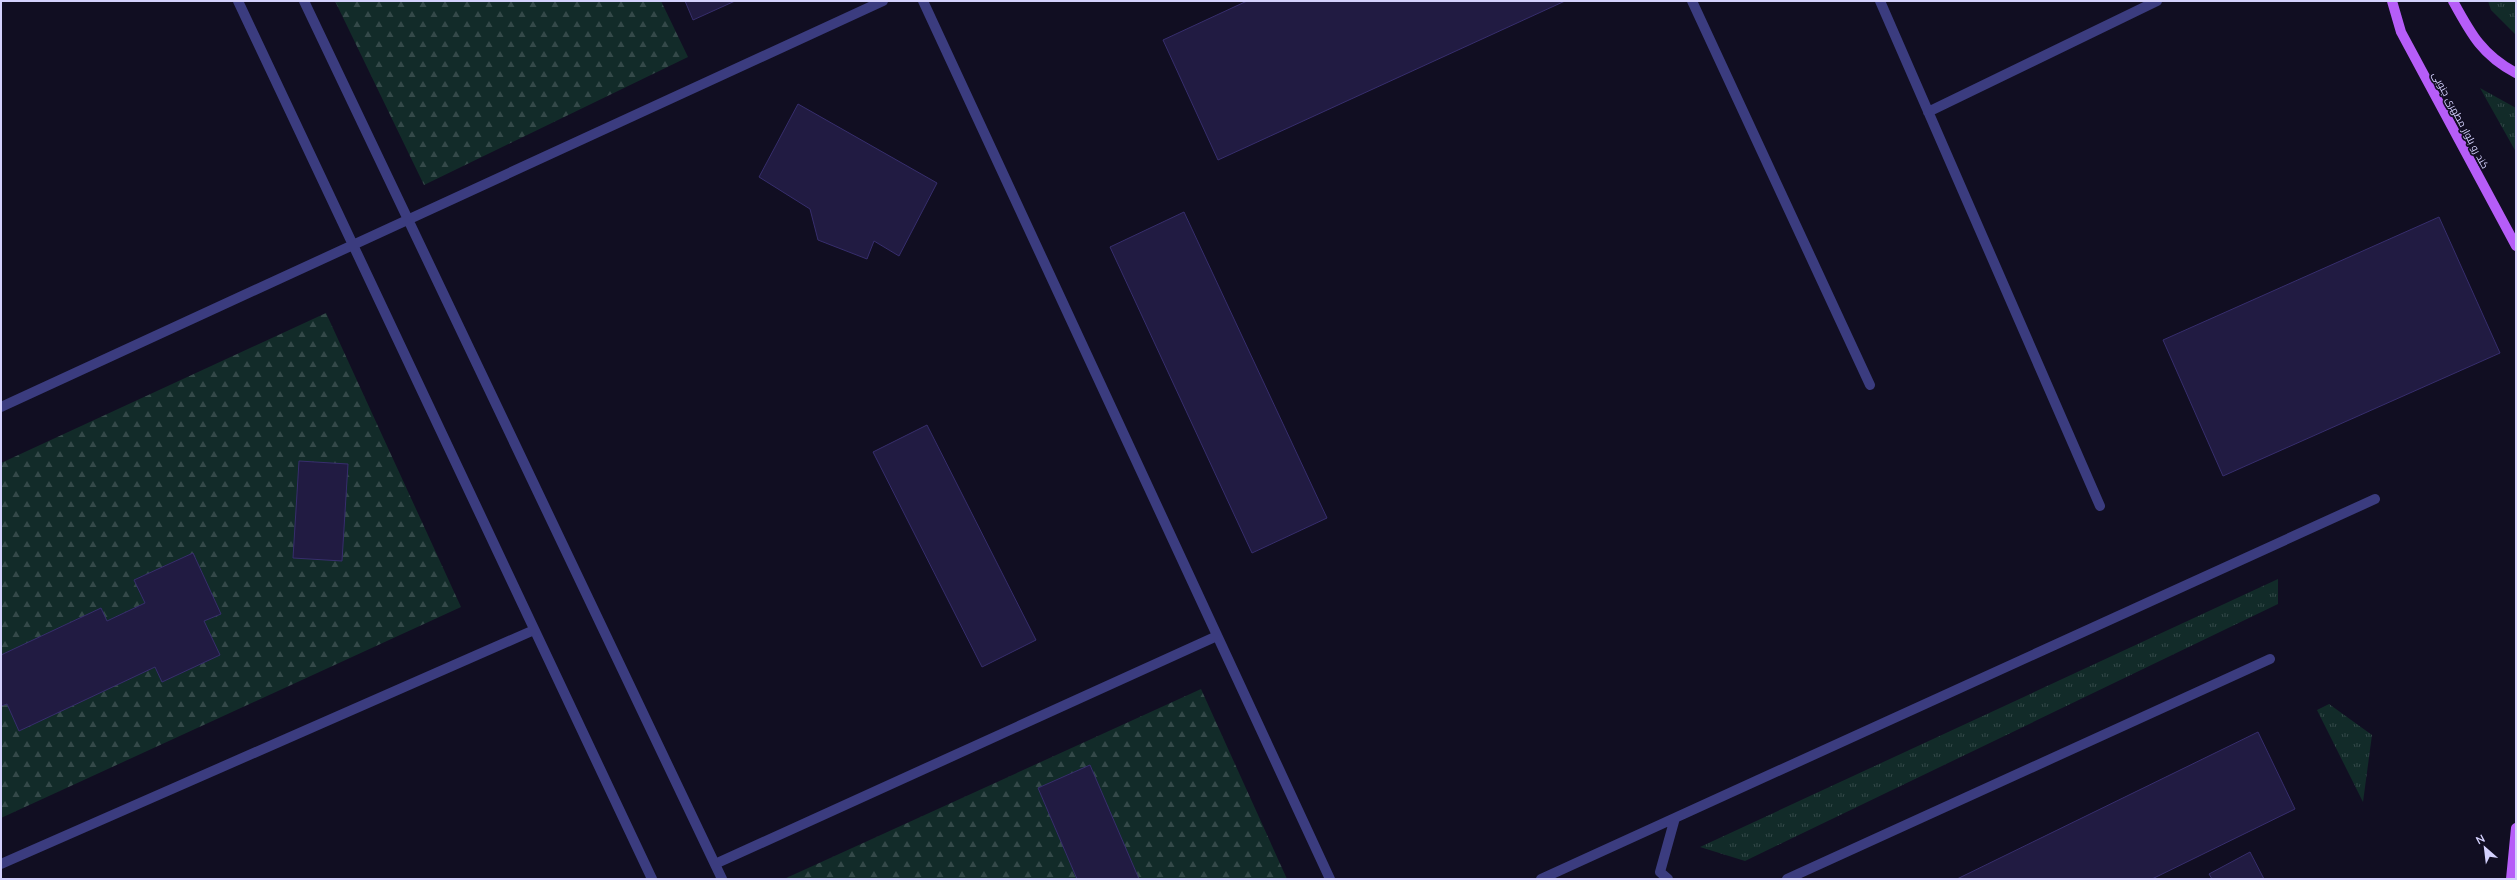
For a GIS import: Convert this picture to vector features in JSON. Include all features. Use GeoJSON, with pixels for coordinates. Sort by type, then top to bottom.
{"type":"FeatureCollection","features":[{"type":"Feature","properties":{"kind":"main road","name":"کند رو بلوار مطهری جنوبی"},"geometry":{"type":"LineString","coordinates":[[2392,1],[2401,32],[2516,246]]}},
{"type":"Feature","properties":{"kind":"main road"},"geometry":{"type":"LineString","coordinates":[[2453,1],[2471,34],[2495,62],[2516,73]]}},
{"type":"Feature","properties":{"kind":"main road"},"geometry":{"type":"LineString","coordinates":[[2511,879],[2516,828]]}},
{"type":"Feature","properties":{"kind":"lane"},"geometry":{"type":"LineString","coordinates":[[238,1],[652,879]]}},
{"type":"Feature","properties":{"kind":"lane"},"geometry":{"type":"LineString","coordinates":[[304,1],[722,879]]}},
{"type":"Feature","properties":{"kind":"lane"},"geometry":{"type":"LineString","coordinates":[[1,407],[883,1]]}},
{"type":"Feature","properties":{"kind":"lane"},"geometry":{"type":"LineString","coordinates":[[923,1],[1330,879]]}},
{"type":"Feature","properties":{"kind":"lane"},"geometry":{"type":"LineString","coordinates":[[1692,1],[1870,385]]}},
{"type":"Feature","properties":{"kind":"lane"},"geometry":{"type":"LineString","coordinates":[[1880,1],[2100,506]]}},
{"type":"Feature","properties":{"kind":"lane"},"geometry":{"type":"LineString","coordinates":[[1928,112],[2157,1]]}},
{"type":"Feature","properties":{"kind":"lane"},"geometry":{"type":"LineString","coordinates":[[1542,879],[2376,499]]}},
{"type":"Feature","properties":{"kind":"lane"},"geometry":{"type":"LineString","coordinates":[[1,864],[534,630]]}},
{"type":"Feature","properties":{"kind":"lane"},"geometry":{"type":"LineString","coordinates":[[715,864],[1217,636]]}},
{"type":"Feature","properties":{"kind":"lane"},"geometry":{"type":"LineString","coordinates":[[1787,879],[2270,659]]}},
{"type":"Feature","properties":{"kind":"lane"},"geometry":{"type":"LineString","coordinates":[[1668,879],[1660,872],[1675,818]]}},
{"type":"Feature","properties":{"kind":"green space"},"geometry":{"type":"Polygon","coordinates":[[[335,1],[661,1],[688,57],[424,185],[335,1]]]}},
{"type":"Feature","properties":{"kind":"green space"},"geometry":{"type":"Polygon","coordinates":[[[2488,1],[2516,1],[2516,35],[2491,10],[2488,1]]]}},
{"type":"Feature","properties":{"kind":"green space"},"geometry":{"type":"Polygon","coordinates":[[[2480,88],[2516,108],[2516,152],[2480,88]]]}},
{"type":"Feature","properties":{"kind":"green space"},"geometry":{"type":"Polygon","coordinates":[[[326,313],[461,607],[1,818],[1,463],[326,313]]]}},
{"type":"Feature","properties":{"kind":"green space"},"geometry":{"type":"Polygon","coordinates":[[[2278,579],[2278,604],[1745,861],[1700,847],[2278,579]]]}},
{"type":"Feature","properties":{"kind":"green space"},"geometry":{"type":"Polygon","coordinates":[[[1201,689],[1287,879],[784,879],[1201,689]]]}},
{"type":"Feature","properties":{"kind":"green space"},"geometry":{"type":"Polygon","coordinates":[[[2329,704],[2372,735],[2363,802],[2317,710],[2329,704]]]}},
{"type":"Feature","properties":{"kind":"building"},"geometry":{"type":"Polygon","coordinates":[[[685,1],[735,1],[693,20],[685,1]]]}},
{"type":"Feature","properties":{"kind":"building"},"geometry":{"type":"Polygon","coordinates":[[[1247,1],[1565,1],[1218,160],[1163,40],[1247,1]]]}},
{"type":"Feature","properties":{"kind":"building"},"geometry":{"type":"Polygon","coordinates":[[[798,104],[937,183],[899,256],[874,241],[867,259],[818,240],[810,209],[759,177],[798,104]]]}},
{"type":"Feature","properties":{"kind":"building"},"geometry":{"type":"Polygon","coordinates":[[[1184,212],[1327,518],[1252,553],[1110,247],[1184,212]]]}},
{"type":"Feature","properties":{"kind":"building"},"geometry":{"type":"Polygon","coordinates":[[[2439,217],[2500,353],[2223,476],[2163,340],[2439,217]]]}},
{"type":"Feature","properties":{"kind":"building"},"geometry":{"type":"Polygon","coordinates":[[[927,425],[1036,640],[982,667],[873,452],[927,425]]]}},
{"type":"Feature","properties":{"kind":"building"},"geometry":{"type":"Polygon","coordinates":[[[299,461],[348,464],[342,561],[293,558],[299,461]]]}},
{"type":"Feature","properties":{"kind":"building"},"geometry":{"type":"Polygon","coordinates":[[[193,553],[221,614],[204,621],[220,655],[162,682],[155,667],[19,731],[7,704],[1,706],[1,655],[101,608],[107,621],[145,603],[134,580],[193,553]]]}},
{"type":"Feature","properties":{"kind":"building"},"geometry":{"type":"Polygon","coordinates":[[[2258,732],[2295,809],[2152,879],[1957,879],[2258,732]]]}},
{"type":"Feature","properties":{"kind":"building"},"geometry":{"type":"Polygon","coordinates":[[[1090,765],[1139,879],[1077,879],[1038,788],[1090,765]]]}},
{"type":"Feature","properties":{"kind":"building"},"geometry":{"type":"Polygon","coordinates":[[[2250,852],[2264,879],[2212,879],[2209,874],[2250,852]]]}}]}
